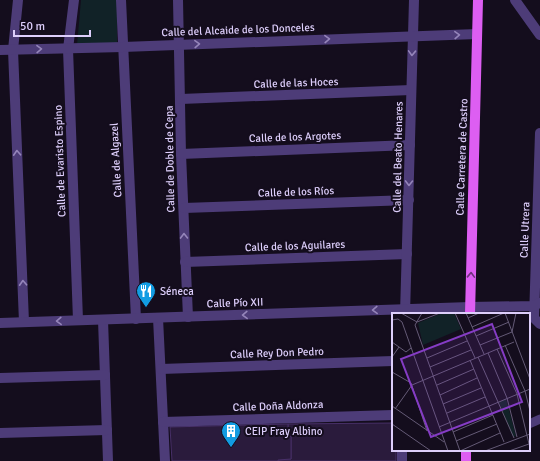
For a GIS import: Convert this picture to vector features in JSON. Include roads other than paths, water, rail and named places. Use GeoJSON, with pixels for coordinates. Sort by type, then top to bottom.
{"type":"FeatureCollection","features":[{"type":"Feature","properties":{"kind":"main road","name":"Calle Carretera de Castro"},"geometry":{"type":"LineString","coordinates":[[470,310],[478,0]]}},
{"type":"Feature","properties":{"kind":"street"},"geometry":{"type":"LineString","coordinates":[[18,0],[12,50],[24,322]]}},
{"type":"Feature","properties":{"kind":"street","name":"Calle de Evaristo Espino"},"geometry":{"type":"LineString","coordinates":[[74,0],[68,49],[78,320]]}},
{"type":"Feature","properties":{"kind":"street","name":"Calle de Algazel"},"geometry":{"type":"LineString","coordinates":[[121,0],[136,318]]}},
{"type":"Feature","properties":{"kind":"street","name":"Calle de Doble de Cepa"},"geometry":{"type":"LineString","coordinates":[[178,0],[181,154],[188,317]]}},
{"type":"Feature","properties":{"kind":"street","name":"Calle del Beato Henares"},"geometry":{"type":"LineString","coordinates":[[405,312],[414,0]]}},
{"type":"Feature","properties":{"kind":"street"},"geometry":{"type":"LineString","coordinates":[[515,0],[540,35]]}},
{"type":"Feature","properties":{"kind":"street","name":"Calle del Alcaide de los Donceles"},"geometry":{"type":"LineString","coordinates":[[0,50],[68,49],[477,34]]}},
{"type":"Feature","properties":{"kind":"street","name":"Calle de las Hoces"},"geometry":{"type":"LineString","coordinates":[[181,99],[411,90]]}},
{"type":"Feature","properties":{"kind":"street","name":"Calle Utrera"},"geometry":{"type":"LineString","coordinates":[[540,133],[537,304],[534,318],[540,324]]}},
{"type":"Feature","properties":{"kind":"street","name":"Calle de los Argotes"},"geometry":{"type":"LineString","coordinates":[[181,154],[410,145]]}},
{"type":"Feature","properties":{"kind":"street","name":"Calle de los Ríos"},"geometry":{"type":"LineString","coordinates":[[184,208],[409,200]]}},
{"type":"Feature","properties":{"kind":"street","name":"Calle de los Aguilares"},"geometry":{"type":"LineString","coordinates":[[185,262],[407,254]]}},
{"type":"Feature","properties":{"kind":"street","name":"Calle Pío XII"},"geometry":{"type":"LineString","coordinates":[[0,323],[136,318],[470,310],[537,304]]}},
{"type":"Feature","properties":{"kind":"street"},"geometry":{"type":"LineString","coordinates":[[158,318],[165,461]]}},
{"type":"Feature","properties":{"kind":"street"},"geometry":{"type":"LineString","coordinates":[[103,320],[108,461]]}},
{"type":"Feature","properties":{"kind":"street","name":"Calle Rey Don Pedro"},"geometry":{"type":"LineString","coordinates":[[161,369],[392,361]]}},
{"type":"Feature","properties":{"kind":"street"},"geometry":{"type":"LineString","coordinates":[[0,378],[105,374]]}},
{"type":"Feature","properties":{"kind":"street","name":"Calle Doña Aldonza"},"geometry":{"type":"LineString","coordinates":[[163,422],[392,414]]}},
{"type":"Feature","properties":{"kind":"street"},"geometry":{"type":"LineString","coordinates":[[530,424],[540,419]]}},
{"type":"Feature","properties":{"kind":"street"},"geometry":{"type":"LineString","coordinates":[[0,434],[107,430]]}},
{"type":"Feature","properties":{"kind":"place","name":"Séneca"},"geometry":{"type":"Point","coordinates":[146,308]}},
{"type":"Feature","properties":{"kind":"place","name":"CEIP Fray Albino"},"geometry":{"type":"Point","coordinates":[231,448]}}]}
